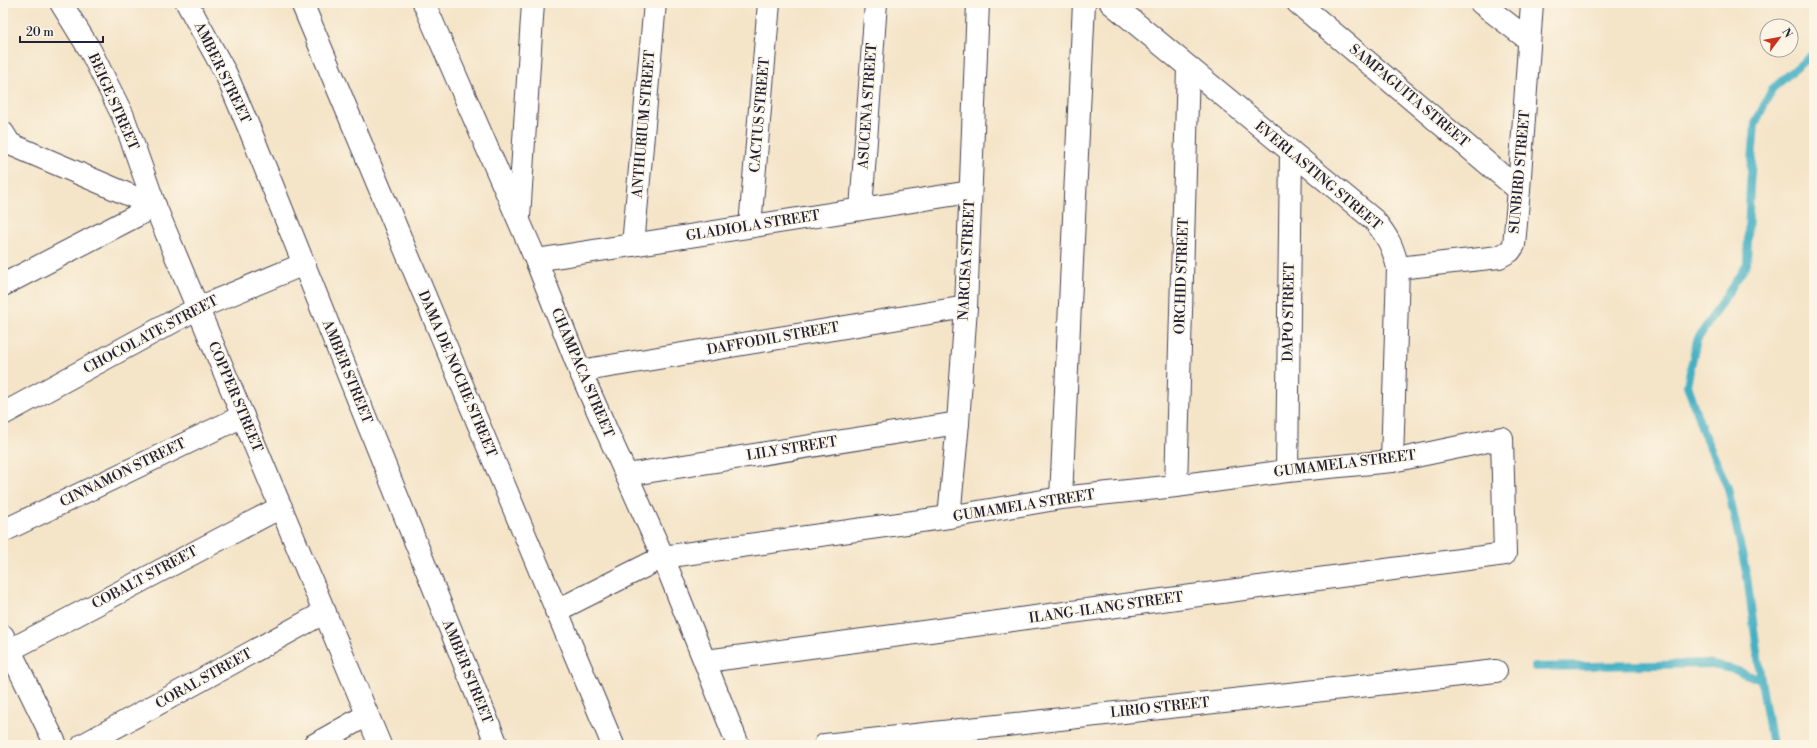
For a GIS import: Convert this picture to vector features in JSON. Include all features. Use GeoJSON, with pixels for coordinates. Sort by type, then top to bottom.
{"type":"FeatureCollection","features":[{"type":"Feature","properties":{"kind":"street","name":"BEIGE STREET"},"geometry":{"type":"LineString","coordinates":[[61,3],[90,50],[123,116],[155,206]]}},
{"type":"Feature","properties":{"kind":"street","name":"AMBER STREET"},"geometry":{"type":"LineString","coordinates":[[187,3],[226,74],[497,745]]}},
{"type":"Feature","properties":{"kind":"street","name":"DAMA DE NOCHE STREET"},"geometry":{"type":"LineString","coordinates":[[302,3],[613,745]]}},
{"type":"Feature","properties":{"kind":"street","name":"CHAMPACA STREET"},"geometry":{"type":"LineString","coordinates":[[424,3],[536,260],[580,371],[663,557],[738,745]]}},
{"type":"Feature","properties":{"kind":"street"},"geometry":{"type":"LineString","coordinates":[[519,221],[533,3]]}},
{"type":"Feature","properties":{"kind":"street","name":"ANTHURIUM STREET"},"geometry":{"type":"LineString","coordinates":[[633,245],[655,3]]}},
{"type":"Feature","properties":{"kind":"street","name":"CACTUS STREET"},"geometry":{"type":"LineString","coordinates":[[750,226],[769,3]]}},
{"type":"Feature","properties":{"kind":"street","name":"ASUCENA STREET"},"geometry":{"type":"LineString","coordinates":[[861,209],[876,3]]}},
{"type":"Feature","properties":{"kind":"street","name":"NARCISA STREET"},"geometry":{"type":"LineString","coordinates":[[949,517],[958,423],[966,306],[978,3]]}},
{"type":"Feature","properties":{"kind":"street"},"geometry":{"type":"LineString","coordinates":[[1061,498],[1084,3]]}},
{"type":"Feature","properties":{"kind":"street","name":"EVERLASTING STREET"},"geometry":{"type":"LineString","coordinates":[[1111,3],[1374,220],[1388,237],[1394,250],[1398,268],[1392,461]]}},
{"type":"Feature","properties":{"kind":"street","name":"SAMPAGUITA STREET"},"geometry":{"type":"LineString","coordinates":[[1298,3],[1519,190]]}},
{"type":"Feature","properties":{"kind":"street"},"geometry":{"type":"LineString","coordinates":[[1481,3],[1529,40]]}},
{"type":"Feature","properties":{"kind":"street","name":"SUNBIRD STREET"},"geometry":{"type":"LineString","coordinates":[[1398,268],[1499,256],[1506,254],[1514,245],[1532,3]]}},
{"type":"Feature","properties":{"kind":"street","name":"ORCHID STREET"},"geometry":{"type":"LineString","coordinates":[[1176,486],[1188,66]]}},
{"type":"Feature","properties":{"kind":"street"},"geometry":{"type":"LineString","coordinates":[[6,142],[155,206]]}},
{"type":"Feature","properties":{"kind":"street","name":"DAPO STREET"},"geometry":{"type":"LineString","coordinates":[[1287,471],[1291,152]]}},
{"type":"Feature","properties":{"kind":"street","name":"GLADIOLA STREET"},"geometry":{"type":"LineString","coordinates":[[536,260],[970,192]]}},
{"type":"Feature","properties":{"kind":"street"},"geometry":{"type":"LineString","coordinates":[[3,285],[155,206]]}},
{"type":"Feature","properties":{"kind":"street","name":"COPPER STREET"},"geometry":{"type":"LineString","coordinates":[[155,206],[380,745]]}},
{"type":"Feature","properties":{"kind":"street","name":"CHOCOLATE STREET"},"geometry":{"type":"LineString","coordinates":[[3,414],[198,308],[304,264]]}},
{"type":"Feature","properties":{"kind":"street","name":"DAFFODIL STREET"},"geometry":{"type":"LineString","coordinates":[[580,371],[966,306]]}},
{"type":"Feature","properties":{"kind":"street","name":"CINNAMON STREET"},"geometry":{"type":"LineString","coordinates":[[3,531],[243,416]]}},
{"type":"Feature","properties":{"kind":"street","name":"LILY STREET"},"geometry":{"type":"LineString","coordinates":[[626,475],[958,423]]}},
{"type":"Feature","properties":{"kind":"street","name":"GUMAMELA STREET"},"geometry":{"type":"LineString","coordinates":[[556,611],[663,557],[949,517],[1061,498],[1176,486],[1287,471],[1392,461],[1502,438],[1505,554]]}},
{"type":"Feature","properties":{"kind":"street","name":"COBALT STREET"},"geometry":{"type":"LineString","coordinates":[[6,643],[281,507]]}},
{"type":"Feature","properties":{"kind":"street","name":"ILANG-ILANG STREET"},"geometry":{"type":"LineString","coordinates":[[706,662],[1505,554]]}},
{"type":"Feature","properties":{"kind":"street","name":"CORAL STREET"},"geometry":{"type":"LineString","coordinates":[[83,745],[325,612]]}},
{"type":"Feature","properties":{"kind":"street"},"geometry":{"type":"LineString","coordinates":[[6,643],[56,745]]}},
{"type":"Feature","properties":{"kind":"street","name":"LIRIO STREET"},"geometry":{"type":"LineString","coordinates":[[825,745],[1496,671]]}},
{"type":"Feature","properties":{"kind":"street"},"geometry":{"type":"LineString","coordinates":[[314,745],[367,715]]}},
{"type":"Feature","properties":{"kind":"waterway"},"geometry":{"type":"LineString","coordinates":[[1772,745],[1761,680],[1747,577],[1728,488],[1703,432],[1687,385],[1697,340],[1747,264],[1750,185],[1755,124],[1772,89],[1814,53]]}},
{"type":"Feature","properties":{"kind":"waterway"},"geometry":{"type":"LineString","coordinates":[[1535,667],[1706,664],[1732,669],[1761,680]]}}]}
